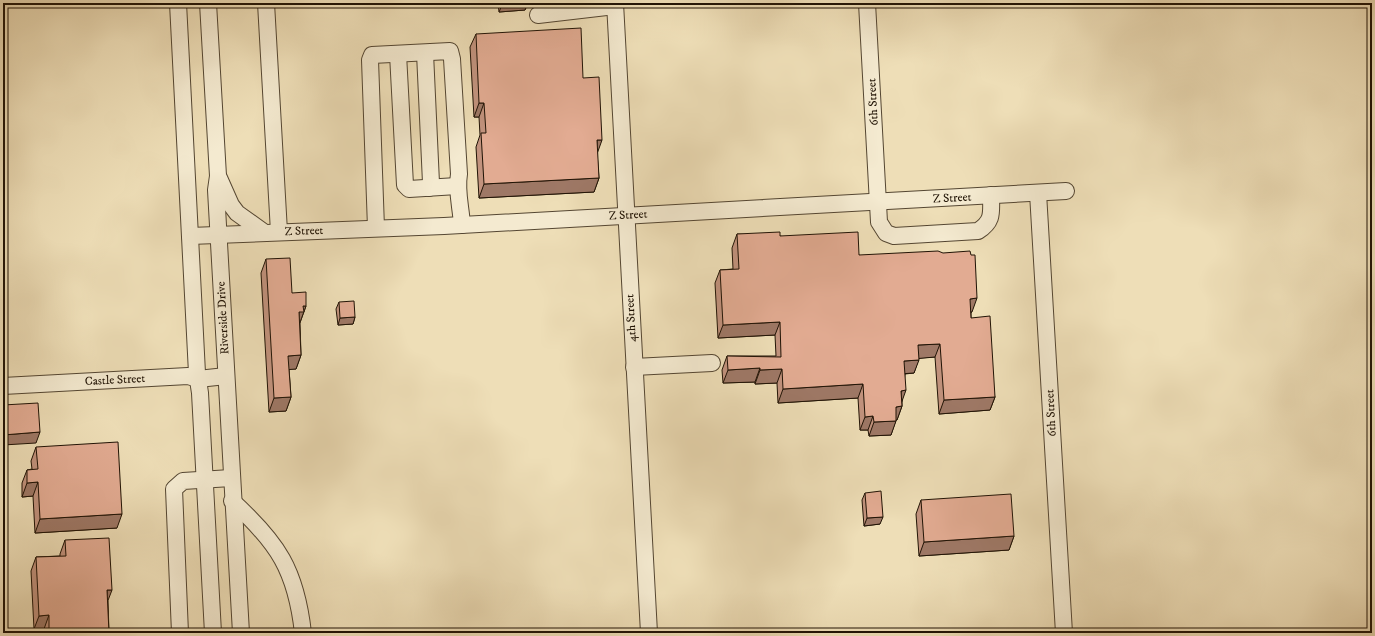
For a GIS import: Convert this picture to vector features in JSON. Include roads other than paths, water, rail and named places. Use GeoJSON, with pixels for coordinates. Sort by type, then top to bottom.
{"type":"FeatureCollection","features":[{"type":"Feature","properties":{"kind":"street"},"geometry":{"type":"LineString","coordinates":[[178,3],[213,633]]}},
{"type":"Feature","properties":{"kind":"street","name":"Riverside Drive"},"geometry":{"type":"LineString","coordinates":[[208,3],[218,176],[216,190],[240,633]]}},
{"type":"Feature","properties":{"kind":"street"},"geometry":{"type":"LineString","coordinates":[[218,176],[230,205],[237,214],[272,233],[266,3]]}},
{"type":"Feature","properties":{"kind":"street","name":"6th Street"},"geometry":{"type":"LineString","coordinates":[[868,3],[879,222],[886,233],[894,236],[978,231],[986,226],[990,219],[991,196]]}},
{"type":"Feature","properties":{"kind":"street"},"geometry":{"type":"LineString","coordinates":[[538,15],[615,5]]}},
{"type":"Feature","properties":{"kind":"street","name":"4th Street"},"geometry":{"type":"LineString","coordinates":[[615,5],[649,633]]}},
{"type":"Feature","properties":{"kind":"street"},"geometry":{"type":"LineString","coordinates":[[376,228],[370,60],[372,55],[450,51],[452,58],[459,174],[457,186],[461,203],[462,224]]}},
{"type":"Feature","properties":{"kind":"street"},"geometry":{"type":"LineString","coordinates":[[425,53],[431,183],[429,188]]}},
{"type":"Feature","properties":{"kind":"street"},"geometry":{"type":"LineString","coordinates":[[398,54],[405,185],[409,189],[457,186]]}},
{"type":"Feature","properties":{"kind":"street","name":"Z Street"},"geometry":{"type":"LineString","coordinates":[[190,236],[626,216],[1066,191]]}},
{"type":"Feature","properties":{"kind":"street","name":"6th Street"},"geometry":{"type":"LineString","coordinates":[[1038,193],[1064,633]]}},
{"type":"Feature","properties":{"kind":"street"},"geometry":{"type":"LineString","coordinates":[[634,367],[712,363]]}},
{"type":"Feature","properties":{"kind":"street","name":"Castle Street"},"geometry":{"type":"LineString","coordinates":[[3,386],[188,376],[198,378],[226,376]]}},
{"type":"Feature","properties":{"kind":"street"},"geometry":{"type":"LineString","coordinates":[[180,633],[174,489],[183,481],[231,478]]}},
{"type":"Feature","properties":{"kind":"street"},"geometry":{"type":"LineString","coordinates":[[232,501],[264,532],[279,552],[288,569],[296,592],[303,633]]}}]}
